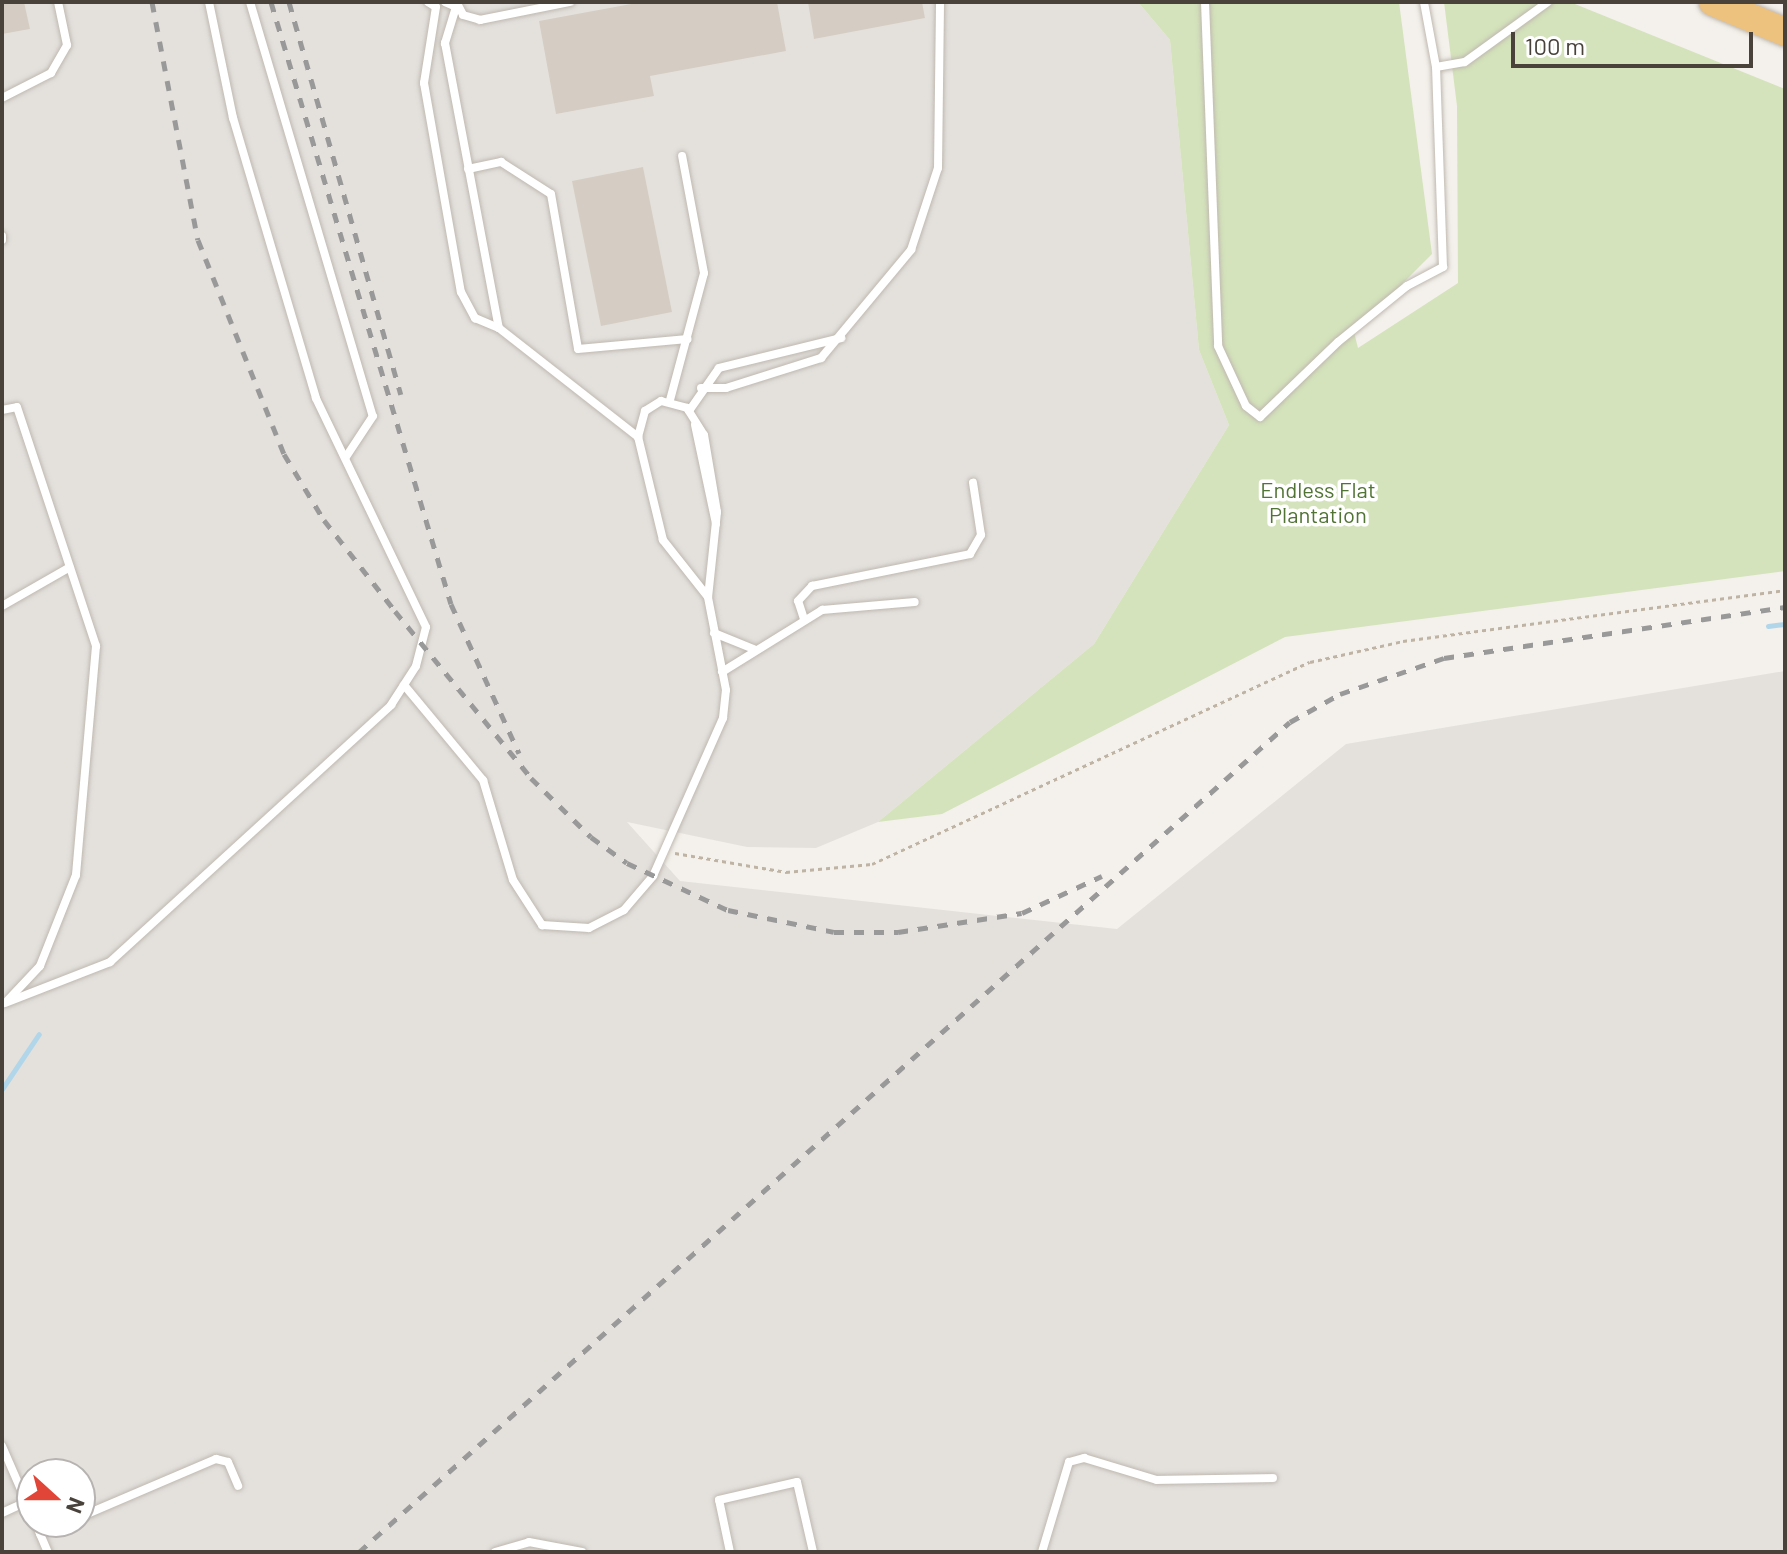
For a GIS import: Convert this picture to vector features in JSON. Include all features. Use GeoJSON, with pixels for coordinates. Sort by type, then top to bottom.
{"type":"FeatureCollection","features":[{"type":"Feature","properties":{"kind":"highway"},"geometry":{"type":"LineString","coordinates":[[1713,2],[1785,32]]}},
{"type":"Feature","properties":{"kind":"lane"},"geometry":{"type":"LineString","coordinates":[[2,98],[51,73],[67,45],[58,2]]}},
{"type":"Feature","properties":{"kind":"lane"},"geometry":{"type":"LineString","coordinates":[[4,1004],[110,962],[404,685],[426,627],[312,383],[233,118],[209,2]]}},
{"type":"Feature","properties":{"kind":"lane"},"geometry":{"type":"LineString","coordinates":[[250,2],[373,416],[346,457]]}},
{"type":"Feature","properties":{"kind":"lane"},"geometry":{"type":"LineString","coordinates":[[428,2],[436,7],[424,83],[461,292],[475,318],[499,328],[638,437]]}},
{"type":"Feature","properties":{"kind":"lane"},"geometry":{"type":"LineString","coordinates":[[445,2],[480,20],[570,2]]}},
{"type":"Feature","properties":{"kind":"lane"},"geometry":{"type":"LineString","coordinates":[[701,388],[797,370],[842,338],[897,272],[928,209],[944,73],[940,2]]}},
{"type":"Feature","properties":{"kind":"lane"},"geometry":{"type":"LineString","coordinates":[[1205,2],[1218,346],[1246,406],[1260,417],[1349,333],[1443,267],[1436,67],[1424,2]]}},
{"type":"Feature","properties":{"kind":"lane"},"geometry":{"type":"LineString","coordinates":[[1436,67],[1465,62],[1548,2]]}},
{"type":"Feature","properties":{"kind":"lane"},"geometry":{"type":"LineString","coordinates":[[456,5],[445,43],[499,328]]}},
{"type":"Feature","properties":{"kind":"lane"},"geometry":{"type":"LineString","coordinates":[[682,156],[704,273],[670,400],[645,411],[638,437],[663,540],[708,597]]}},
{"type":"Feature","properties":{"kind":"lane"},"geometry":{"type":"LineString","coordinates":[[468,169],[501,162],[551,194],[578,349],[688,339]]}},
{"type":"Feature","properties":{"kind":"lane"},"geometry":{"type":"LineString","coordinates":[[689,411],[701,388],[724,366],[842,338]]}},
{"type":"Feature","properties":{"kind":"lane"},"geometry":{"type":"LineString","coordinates":[[404,685],[483,780],[513,880],[542,925],[589,928],[624,910],[664,850],[723,718],[722,672],[708,597],[716,524],[704,435],[689,411],[670,400]]}},
{"type":"Feature","properties":{"kind":"lane"},"geometry":{"type":"LineString","coordinates":[[2,410],[17,407],[96,646],[76,875],[40,966],[4,1004]]}},
{"type":"Feature","properties":{"kind":"lane"},"geometry":{"type":"LineString","coordinates":[[804,619],[798,601],[812,586],[970,554],[981,535],[973,483]]}},
{"type":"Feature","properties":{"kind":"lane"},"geometry":{"type":"LineString","coordinates":[[2,606],[70,567]]}},
{"type":"Feature","properties":{"kind":"lane"},"geometry":{"type":"LineString","coordinates":[[722,672],[756,650],[778,643],[804,619],[822,610],[915,602]]}},
{"type":"Feature","properties":{"kind":"lane"},"geometry":{"type":"LineString","coordinates":[[713,632],[756,650]]}},
{"type":"Feature","properties":{"kind":"lane"},"geometry":{"type":"LineString","coordinates":[[2,1446],[16,1479]]}},
{"type":"Feature","properties":{"kind":"lane"},"geometry":{"type":"LineString","coordinates":[[1042,1552],[1069,1462],[1084,1458],[1157,1480],[1273,1478]]}},
{"type":"Feature","properties":{"kind":"lane"},"geometry":{"type":"LineString","coordinates":[[96,1510],[216,1459],[228,1462],[238,1486]]}},
{"type":"Feature","properties":{"kind":"lane"},"geometry":{"type":"LineString","coordinates":[[730,1552],[719,1500],[797,1482],[813,1552]]}},
{"type":"Feature","properties":{"kind":"lane"},"geometry":{"type":"LineString","coordinates":[[495,1552],[529,1542],[582,1552]]}},
{"type":"Feature","properties":{"kind":"path"},"geometry":{"type":"LineString","coordinates":[[664,850],[786,872],[872,864],[1310,662],[1403,641],[1785,590]]}},
{"type":"Feature","properties":{"kind":"shaded area"},"geometry":{"type":"Polygon","coordinates":[[[2,2],[1138,2],[1170,40],[1199,350],[1229,425],[1094,644],[878,822],[816,848],[747,847],[627,822],[680,881],[1117,929],[1346,744],[1785,671],[1785,1552],[2,1552],[2,2]]]}},
{"type":"Feature","properties":{"kind":"green space","name":"Endless Flat Plantation"},"geometry":{"type":"Polygon","coordinates":[[[1138,2],[1399,2],[1432,254],[1354,332],[1358,348],[1458,283],[1457,106],[1444,2],[1570,2],[1785,89],[1785,571],[1285,637],[942,814],[878,822],[1094,644],[1229,425],[1199,350],[1170,40],[1138,2]]]}},
{"type":"Feature","properties":{"kind":"building"},"geometry":{"type":"Polygon","coordinates":[[[2,2],[24,2],[30,29],[2,34],[2,2]]]}},
{"type":"Feature","properties":{"kind":"building"},"geometry":{"type":"Polygon","coordinates":[[[642,2],[777,2],[786,51],[650,76],[654,96],[556,114],[539,21],[642,2]]]}},
{"type":"Feature","properties":{"kind":"building"},"geometry":{"type":"Polygon","coordinates":[[[808,2],[922,2],[925,18],[814,39],[808,2]]]}},
{"type":"Feature","properties":{"kind":"building"},"geometry":{"type":"Polygon","coordinates":[[[643,167],[672,312],[601,326],[572,181],[643,167]]]}},
{"type":"Feature","properties":{"kind":"waterway"},"geometry":{"type":"LineString","coordinates":[[1768,626],[1785,624]]}},
{"type":"Feature","properties":{"kind":"waterway"},"geometry":{"type":"LineString","coordinates":[[2,1089],[39,1034]]}},
{"type":"Feature","properties":{"kind":"railway"},"geometry":{"type":"LineString","coordinates":[[152,2],[198,240],[284,454],[324,520],[395,611],[531,778],[591,837],[627,863],[728,910],[834,932],[898,932],[1022,913],[1102,876]]}},
{"type":"Feature","properties":{"kind":"railway"},"geometry":{"type":"LineString","coordinates":[[271,2],[451,604],[519,753]]}},
{"type":"Feature","properties":{"kind":"railway"},"geometry":{"type":"LineString","coordinates":[[289,2],[401,394]]}},
{"type":"Feature","properties":{"kind":"railway"},"geometry":{"type":"LineString","coordinates":[[359,1552],[1290,722],[1340,694],[1444,658],[1785,607]]}}]}
